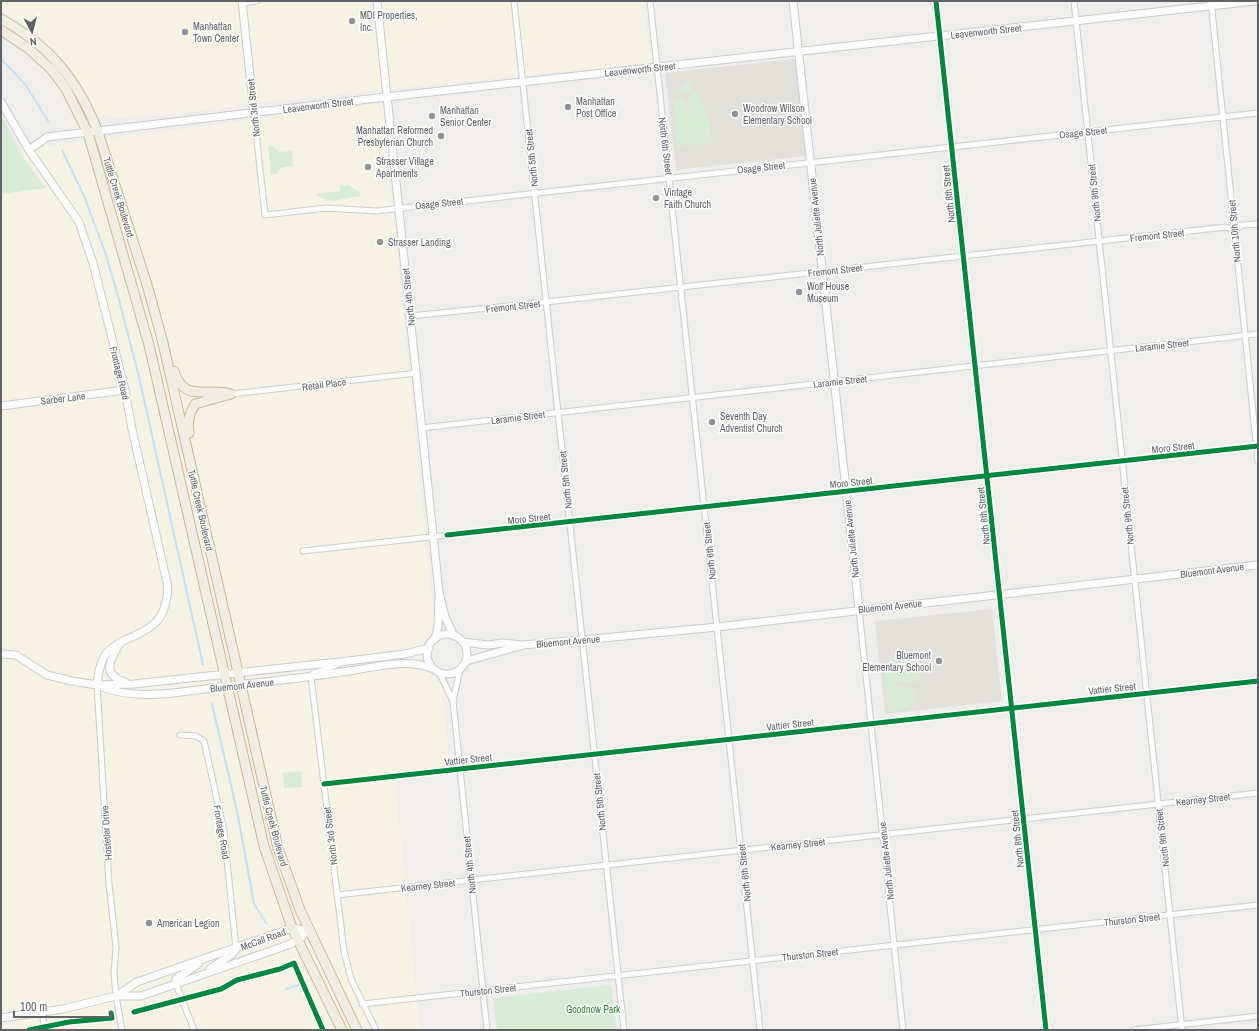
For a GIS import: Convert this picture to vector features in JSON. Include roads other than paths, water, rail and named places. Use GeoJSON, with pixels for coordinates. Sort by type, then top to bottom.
{"type":"FeatureCollection","features":[{"type":"Feature","properties":{"kind":"highway","name":"Tuttle Creek Boulevard"},"geometry":{"type":"LineString","coordinates":[[1,19],[34,40],[64,70],[72,80],[88,107],[98,132],[148,288],[163,343],[278,848],[292,890],[309,931],[357,1030]]}},
{"type":"Feature","properties":{"kind":"highway","name":"Tuttle Creek Boulevard"},"geometry":{"type":"LineString","coordinates":[[1,30],[28,48],[52,70],[69,94],[88,133],[149,345],[264,846],[292,928],[342,1030]]}},
{"type":"Feature","properties":{"kind":"highway"},"geometry":{"type":"LineString","coordinates":[[163,343],[170,357],[176,376],[183,388],[193,393],[218,392],[231,394]]}},
{"type":"Feature","properties":{"kind":"highway"},"geometry":{"type":"LineString","coordinates":[[201,507],[188,423],[189,414],[195,404],[231,394]]}},
{"type":"Feature","properties":{"kind":"main road","name":"North 4th Street"},"geometry":{"type":"LineString","coordinates":[[377,1],[439,592],[445,617],[454,636]]}},
{"type":"Feature","properties":{"kind":"main road","name":"North Juliette Avenue"},"geometry":{"type":"LineString","coordinates":[[793,1],[859,609]]}},
{"type":"Feature","properties":{"kind":"main road","name":"Leavenworth Street"},"geometry":{"type":"LineString","coordinates":[[29,150],[47,137],[387,97],[1076,21],[1211,3],[1255,1]]}},
{"type":"Feature","properties":{"kind":"main road","name":"North 3rd Street"},"geometry":{"type":"LineString","coordinates":[[242,2],[254,113]]}},
{"type":"Feature","properties":{"kind":"main road","name":"Frontage Road"},"geometry":{"type":"LineString","coordinates":[[1,102],[29,150],[79,222],[93,263],[125,390],[132,430],[168,586],[167,602],[156,624],[146,632],[120,643]]}},
{"type":"Feature","properties":{"kind":"main road","name":"Sarber Lane"},"geometry":{"type":"LineString","coordinates":[[1,406],[125,390]]}},
{"type":"Feature","properties":{"kind":"main road","name":"Bluemont Avenue"},"geometry":{"type":"LineString","coordinates":[[463,642],[488,645],[503,643],[522,645],[717,627],[859,609],[1258,565]]}},
{"type":"Feature","properties":{"kind":"main road","name":"North 4th Street"},"geometry":{"type":"LineString","coordinates":[[435,639],[438,626],[439,592]]}},
{"type":"Feature","properties":{"kind":"main road"},"geometry":{"type":"LineString","coordinates":[[443,635],[454,636],[463,642],[467,652],[466,661],[460,669],[448,674],[437,670],[429,661],[429,648],[435,639],[443,635]]}},
{"type":"Feature","properties":{"kind":"main road"},"geometry":{"type":"LineString","coordinates":[[120,643],[111,658],[109,666],[110,672],[114,677],[134,684]]}},
{"type":"Feature","properties":{"kind":"main road","name":"Hostetler Drive"},"geometry":{"type":"LineString","coordinates":[[97,685],[99,669],[104,656],[112,647],[120,643]]}},
{"type":"Feature","properties":{"kind":"main road","name":"Bluemont Avenue"},"geometry":{"type":"LineString","coordinates":[[466,661],[522,645]]}},
{"type":"Feature","properties":{"kind":"main road","name":"Bluemont Avenue"},"geometry":{"type":"LineString","coordinates":[[1,654],[16,655],[47,675],[97,685],[134,684],[224,673],[348,661],[405,654],[429,648]]}},
{"type":"Feature","properties":{"kind":"main road","name":"Bluemont Avenue"},"geometry":{"type":"LineString","coordinates":[[97,685],[112,692],[142,694],[311,677],[412,663],[437,670]]}},
{"type":"Feature","properties":{"kind":"main road","name":"McCall Road"},"geometry":{"type":"LineString","coordinates":[[116,996],[137,982],[205,960],[292,928],[309,931]]}},
{"type":"Feature","properties":{"kind":"main road","name":"McCall Road"},"geometry":{"type":"LineString","coordinates":[[1,1018],[42,1013],[116,996],[141,996],[298,940],[309,931]]}},
{"type":"Feature","properties":{"kind":"main road"},"geometry":{"type":"LineString","coordinates":[[203,974],[232,954],[236,949]]}},
{"type":"Feature","properties":{"kind":"main road"},"geometry":{"type":"LineString","coordinates":[[176,984],[176,979],[205,960]]}},
{"type":"Feature","properties":{"kind":"street"},"geometry":{"type":"LineString","coordinates":[[242,2],[257,1]]}},
{"type":"Feature","properties":{"kind":"street","name":"North 5th Street"},"geometry":{"type":"LineString","coordinates":[[514,1],[624,1030]]}},
{"type":"Feature","properties":{"kind":"street","name":"North 6th Street"},"geometry":{"type":"LineString","coordinates":[[650,1],[760,1030]]}},
{"type":"Feature","properties":{"kind":"street","name":"North 8th Street"},"geometry":{"type":"LineString","coordinates":[[936,1],[1046,1030]]}},
{"type":"Feature","properties":{"kind":"street","name":"North 9th Street"},"geometry":{"type":"LineString","coordinates":[[1074,1],[1182,1027]]}},
{"type":"Feature","properties":{"kind":"street","name":"North 10th Street"},"geometry":{"type":"LineString","coordinates":[[1211,3],[1258,461]]}},
{"type":"Feature","properties":{"kind":"street","name":"North 3rd Street"},"geometry":{"type":"LineString","coordinates":[[254,113],[265,215]]}},
{"type":"Feature","properties":{"kind":"street","name":"Osage Street"},"geometry":{"type":"LineString","coordinates":[[265,215],[326,208],[376,211],[399,207],[534,192],[1258,113]]}},
{"type":"Feature","properties":{"kind":"street","name":"Fremont Street"},"geometry":{"type":"LineString","coordinates":[[410,316],[1226,227],[1235,230],[1242,225],[1258,224]]}},
{"type":"Feature","properties":{"kind":"street","name":"Laramie Street"},"geometry":{"type":"LineString","coordinates":[[421,428],[1258,334]]}},
{"type":"Feature","properties":{"kind":"street","name":"Retail Place"},"geometry":{"type":"LineString","coordinates":[[231,394],[417,373]]}},
{"type":"Feature","properties":{"kind":"street","name":"Moro Street"},"geometry":{"type":"LineString","coordinates":[[303,551],[1257,446]]}},
{"type":"Feature","properties":{"kind":"street","name":"North Juliette Avenue"},"geometry":{"type":"LineString","coordinates":[[859,609],[903,1030]]}},
{"type":"Feature","properties":{"kind":"street"},"geometry":{"type":"LineString","coordinates":[[311,677],[312,673],[348,661]]}},
{"type":"Feature","properties":{"kind":"street","name":"North 4th Street"},"geometry":{"type":"LineString","coordinates":[[460,669],[453,700],[487,1030]]}},
{"type":"Feature","properties":{"kind":"street","name":"North 4th Street"},"geometry":{"type":"LineString","coordinates":[[437,670],[453,700]]}},
{"type":"Feature","properties":{"kind":"street","name":"North 3rd Street"},"geometry":{"type":"LineString","coordinates":[[311,677],[344,951],[351,979],[376,1030]]}},
{"type":"Feature","properties":{"kind":"street","name":"Vattier Street"},"geometry":{"type":"LineString","coordinates":[[324,784],[1258,681]]}},
{"type":"Feature","properties":{"kind":"street","name":"Hostetler Drive"},"geometry":{"type":"LineString","coordinates":[[97,685],[109,884],[116,948],[114,973],[116,996],[122,1030]]}},
{"type":"Feature","properties":{"kind":"street","name":"Frontage Road"},"geometry":{"type":"LineString","coordinates":[[180,735],[196,736],[204,741],[224,831],[236,949]]}},
{"type":"Feature","properties":{"kind":"street","name":"Kearney Street"},"geometry":{"type":"LineString","coordinates":[[337,895],[1258,793]]}},
{"type":"Feature","properties":{"kind":"street","name":"Thurston Street"},"geometry":{"type":"LineString","coordinates":[[362,1004],[1258,905]]}},
{"type":"Feature","properties":{"kind":"street"},"geometry":{"type":"LineString","coordinates":[[176,984],[194,1030]]}},
{"type":"Feature","properties":{"kind":"street"},"geometry":{"type":"LineString","coordinates":[[42,1013],[45,1030]]}},
{"type":"Feature","properties":{"kind":"street"},"geometry":{"type":"LineString","coordinates":[[1134,1030],[1182,1027],[1258,1016]]}},
{"type":"Feature","properties":{"kind":"waterway"},"geometry":{"type":"LineString","coordinates":[[1,59],[25,84],[48,121]]}},
{"type":"Feature","properties":{"kind":"waterway"},"geometry":{"type":"LineString","coordinates":[[62,150],[84,196],[105,252],[118,296],[139,377],[203,665]]}},
{"type":"Feature","properties":{"kind":"waterway"},"geometry":{"type":"LineString","coordinates":[[212,704],[237,811],[254,904],[266,923]]}},
{"type":"Feature","properties":{"kind":"waterway"},"geometry":{"type":"LineString","coordinates":[[286,989],[302,984]]}},
{"type":"Feature","properties":{"kind":"place","name":"MDI Properties, Inc."},"geometry":{"type":"Point","coordinates":[352,21]}},
{"type":"Feature","properties":{"kind":"place","name":"Manhattan Town Center"},"geometry":{"type":"Point","coordinates":[185,32]}},
{"type":"Feature","properties":{"kind":"place","name":"Manhattan Post Office"},"geometry":{"type":"Point","coordinates":[568,107]}},
{"type":"Feature","properties":{"kind":"place","name":"Woodrow Wilson Elementary School"},"geometry":{"type":"Point","coordinates":[735,114]}},
{"type":"Feature","properties":{"kind":"place","name":"Manhattan Senior Center"},"geometry":{"type":"Point","coordinates":[432,116]}},
{"type":"Feature","properties":{"kind":"place","name":"Manhattan Reformed Presbyterian Church"},"geometry":{"type":"Point","coordinates":[441,136]}},
{"type":"Feature","properties":{"kind":"place","name":"Strasser Village Apartments"},"geometry":{"type":"Point","coordinates":[368,167]}},
{"type":"Feature","properties":{"kind":"place","name":"Vintage Faith Church"},"geometry":{"type":"Point","coordinates":[656,198]}},
{"type":"Feature","properties":{"kind":"place","name":"Strasser Landing"},"geometry":{"type":"Point","coordinates":[380,242]}},
{"type":"Feature","properties":{"kind":"place","name":"Wolf House Museum"},"geometry":{"type":"Point","coordinates":[799,292]}},
{"type":"Feature","properties":{"kind":"place","name":"Seventh Day Adventist Church"},"geometry":{"type":"Point","coordinates":[712,422]}},
{"type":"Feature","properties":{"kind":"place","name":"Bluemont Elementary School"},"geometry":{"type":"Point","coordinates":[939,661]}},
{"type":"Feature","properties":{"kind":"place","name":"American Legion"},"geometry":{"type":"Point","coordinates":[149,923]}},
{"type":"Feature","properties":{"kind":"park label","name":"Goodnow Park"},"geometry":{"type":"Point","coordinates":[593,1009]}}]}
